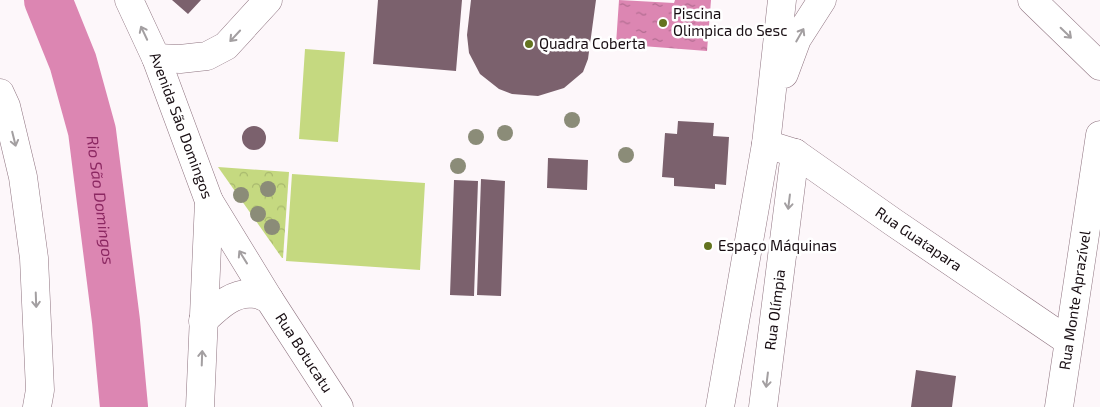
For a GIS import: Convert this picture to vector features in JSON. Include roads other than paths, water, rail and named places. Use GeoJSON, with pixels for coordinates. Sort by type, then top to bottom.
{"type":"FeatureCollection","features":[{"type":"Feature","properties":{"kind":"street","name":"Avenida São Domingos"},"geometry":{"type":"LineString","coordinates":[[129,0],[156,58],[209,201],[200,407]]}},
{"type":"Feature","properties":{"kind":"street"},"geometry":{"type":"LineString","coordinates":[[156,58],[207,56],[226,46],[268,0]]}},
{"type":"Feature","properties":{"kind":"street"},"geometry":{"type":"LineString","coordinates":[[720,407],[766,144],[782,0]]}},
{"type":"Feature","properties":{"kind":"street"},"geometry":{"type":"LineString","coordinates":[[769,113],[796,39],[822,0]]}},
{"type":"Feature","properties":{"kind":"street"},"geometry":{"type":"LineString","coordinates":[[1032,0],[1100,66]]}},
{"type":"Feature","properties":{"kind":"street"},"geometry":{"type":"LineString","coordinates":[[0,93],[6,106],[23,177],[34,258],[40,390],[37,407]]}},
{"type":"Feature","properties":{"kind":"street","name":"Rua Monte Aprazível"},"geometry":{"type":"LineString","coordinates":[[1059,407],[1100,135]]}},
{"type":"Feature","properties":{"kind":"street","name":"Rua Guatapara"},"geometry":{"type":"LineString","coordinates":[[766,144],[795,153],[1068,341]]}},
{"type":"Feature","properties":{"kind":"street","name":"Rua Olímpia"},"geometry":{"type":"LineString","coordinates":[[763,407],[795,153]]}},
{"type":"Feature","properties":{"kind":"street","name":"Rua Botucatu"},"geometry":{"type":"LineString","coordinates":[[209,201],[269,299],[339,407]]}},
{"type":"Feature","properties":{"kind":"street","name":"Rua Botucatu"},"geometry":{"type":"LineString","coordinates":[[203,321],[227,300],[240,295],[253,294],[269,299]]}},
{"type":"Feature","properties":{"kind":"water","name":"Piscina Olimpica do Sesc"},"geometry":{"type":"Polygon","coordinates":[[[619,0],[674,3],[675,0],[711,0],[707,51],[616,44],[619,0]]]}},
{"type":"Feature","properties":{"kind":"waterway","name":"Rio São Domingos"},"geometry":{"type":"LineString","coordinates":[[48,0],[73,62],[92,131],[116,321],[124,407]]}},
{"type":"Feature","properties":{"kind":"place","name":"Piscina Olimpica do Sesc"},"geometry":{"type":"Point","coordinates":[663,23]}},
{"type":"Feature","properties":{"kind":"place","name":"Quadra Coberta"},"geometry":{"type":"Point","coordinates":[529,44]}},
{"type":"Feature","properties":{"kind":"place","name":"Espaço Máquinas"},"geometry":{"type":"Point","coordinates":[708,246]}}]}
